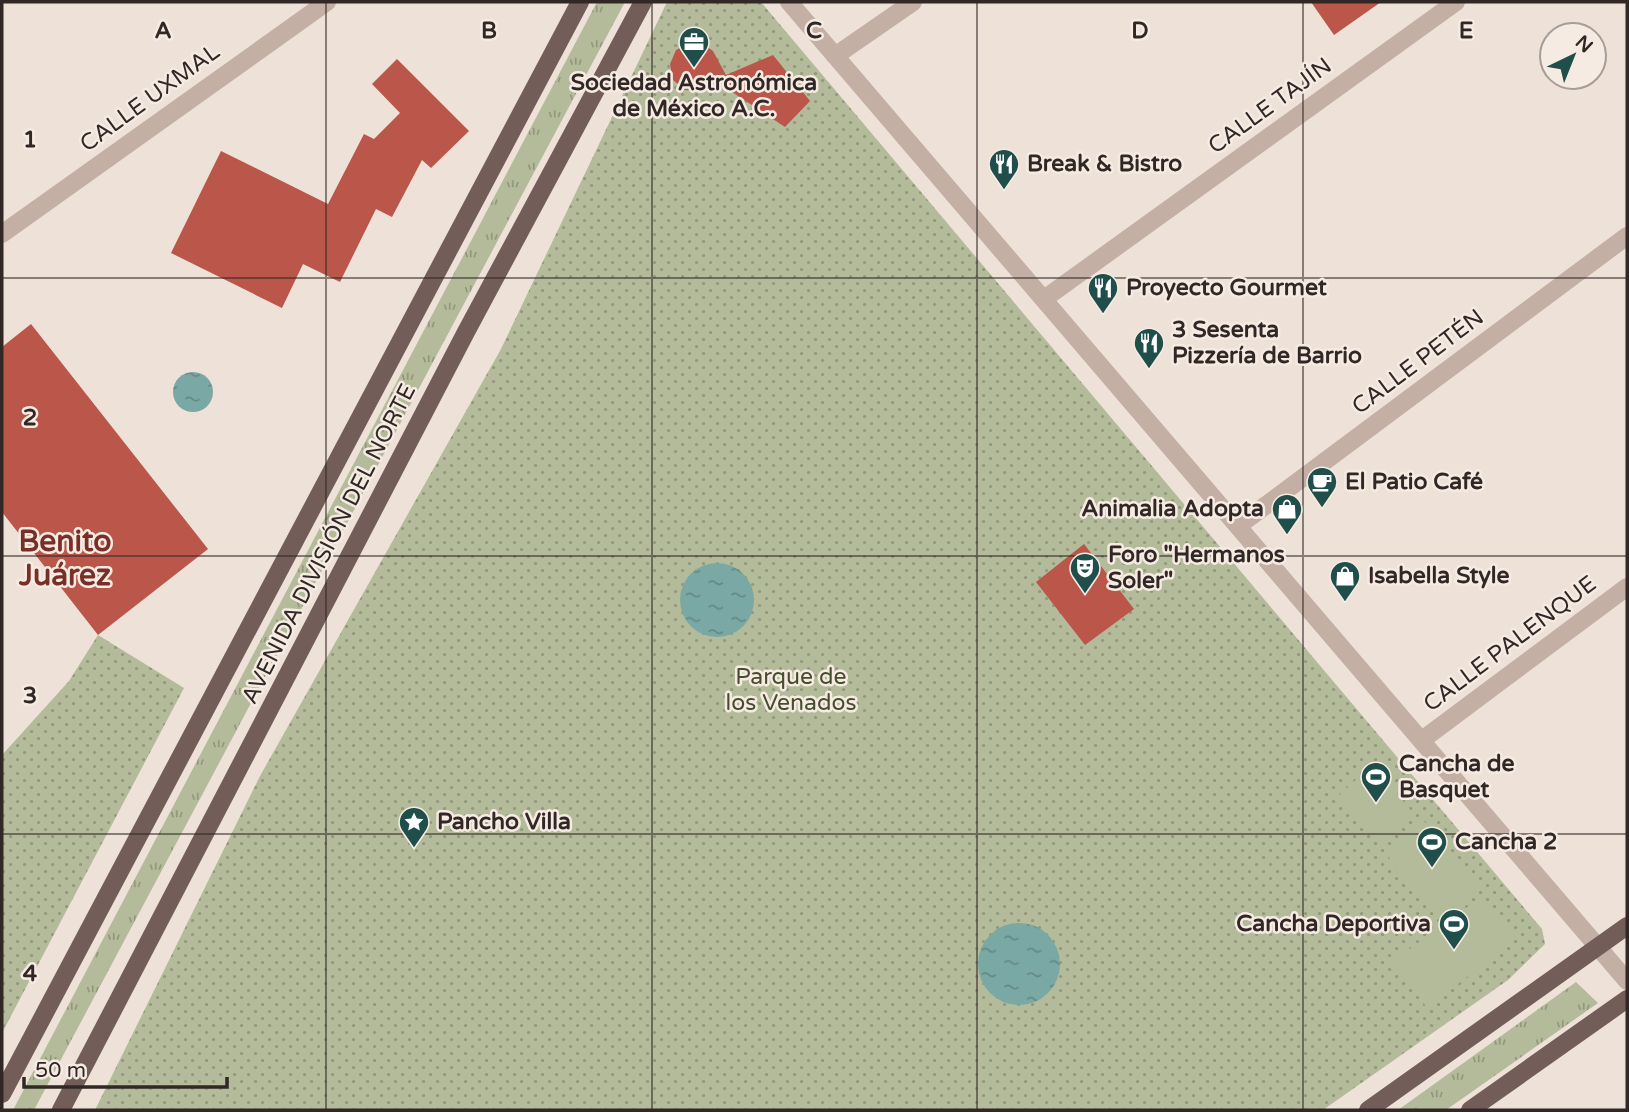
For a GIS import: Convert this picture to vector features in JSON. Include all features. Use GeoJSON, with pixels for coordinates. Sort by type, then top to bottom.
{"type":"FeatureCollection","features":[{"type":"Feature","properties":{"kind":"main road","name":"AVENIDA DIVISIÓN DEL NORTE"},"geometry":{"type":"LineString","coordinates":[[2,1094],[580,2]]}},
{"type":"Feature","properties":{"kind":"main road","name":"AVENIDA DIVISIÓN DEL NORTE"},"geometry":{"type":"LineString","coordinates":[[61,1110],[466,332],[643,2]]}},
{"type":"Feature","properties":{"kind":"main road"},"geometry":{"type":"LineString","coordinates":[[1368,1110],[1627,926]]}},
{"type":"Feature","properties":{"kind":"main road"},"geometry":{"type":"LineString","coordinates":[[1470,1110],[1627,999]]}},
{"type":"Feature","properties":{"kind":"street","name":"CALLE UXMAL"},"geometry":{"type":"LineString","coordinates":[[2,234],[327,2]]}},
{"type":"Feature","properties":{"kind":"street"},"geometry":{"type":"LineString","coordinates":[[789,2],[1627,981]]}},
{"type":"Feature","properties":{"kind":"street"},"geometry":{"type":"LineString","coordinates":[[835,56],[912,2]]}},
{"type":"Feature","properties":{"kind":"street","name":"CALLE TAJÍN"},"geometry":{"type":"LineString","coordinates":[[1044,299],[1456,2]]}},
{"type":"Feature","properties":{"kind":"street","name":"CALLE PETÉN"},"geometry":{"type":"LineString","coordinates":[[1238,526],[1627,236]]}},
{"type":"Feature","properties":{"kind":"street","name":"CALLE PALENQUE"},"geometry":{"type":"LineString","coordinates":[[1422,740],[1627,587]]}},
{"type":"Feature","properties":{"kind":"green space"},"geometry":{"type":"Polygon","coordinates":[[[597,2],[625,2],[34,1110],[13,1110],[597,2]]]}},
{"type":"Feature","properties":{"kind":"green space","name":"Parque de los Venados"},"geometry":{"type":"Polygon","coordinates":[[[667,2],[761,2],[1542,929],[1545,944],[1508,980],[1323,1110],[95,1110],[260,776],[501,349],[667,2]]]}},
{"type":"Feature","properties":{"kind":"green space"},"geometry":{"type":"Polygon","coordinates":[[[98,635],[184,688],[2,1033],[2,755],[69,681],[98,635]]]}},
{"type":"Feature","properties":{"kind":"green space","name":"Cancha de Basquet"},"geometry":{"type":"Polygon","coordinates":[[[1373,764],[1413,813],[1380,844],[1339,795],[1373,764]]]}},
{"type":"Feature","properties":{"kind":"green space","name":"Cancha 2"},"geometry":{"type":"Polygon","coordinates":[[[1423,820],[1480,886],[1440,918],[1385,853],[1423,820]]]}},
{"type":"Feature","properties":{"kind":"green space","name":"Cancha Deportiva"},"geometry":{"type":"Polygon","coordinates":[[[1481,897],[1515,940],[1427,1008],[1393,961],[1481,897]]]}},
{"type":"Feature","properties":{"kind":"green space"},"geometry":{"type":"Polygon","coordinates":[[[1576,982],[1598,1003],[1446,1110],[1398,1110],[1576,982]]]}},
{"type":"Feature","properties":{"kind":"water"},"geometry":{"type":"Polygon","coordinates":[[[193,372],[201,373],[207,378],[212,384],[212,400],[207,406],[201,411],[193,412],[185,411],[179,406],[174,400],[173,392],[174,384],[179,378],[185,373],[193,372]]]}},
{"type":"Feature","properties":{"kind":"water"},"geometry":{"type":"Polygon","coordinates":[[[710,563],[724,563],[738,569],[748,579],[754,600],[752,614],[738,631],[724,637],[710,637],[696,631],[686,621],[680,607],[680,593],[686,579],[696,569],[710,563]]]}},
{"type":"Feature","properties":{"kind":"water"},"geometry":{"type":"Polygon","coordinates":[[[1019,923],[1035,926],[1048,935],[1057,948],[1060,964],[1057,980],[1048,993],[1035,1002],[1019,1005],[1003,1002],[990,993],[981,980],[978,964],[981,948],[990,935],[1003,926],[1019,923]]]}},
{"type":"Feature","properties":{"kind":"building"},"geometry":{"type":"Polygon","coordinates":[[[1311,2],[1381,2],[1334,35],[1311,2]]]}},
{"type":"Feature","properties":{"kind":"building"},"geometry":{"type":"Polygon","coordinates":[[[690,43],[706,46],[713,51],[726,75],[773,55],[810,101],[785,127],[717,82],[702,91],[685,90],[673,80],[670,64],[676,50],[690,43]]]}},
{"type":"Feature","properties":{"kind":"building"},"geometry":{"type":"Polygon","coordinates":[[[397,59],[469,131],[431,168],[422,160],[392,217],[376,209],[340,282],[303,264],[282,308],[171,253],[221,151],[328,204],[364,134],[374,139],[400,113],[372,84],[397,59]]]}},
{"type":"Feature","properties":{"kind":"building"},"geometry":{"type":"Polygon","coordinates":[[[31,324],[208,549],[98,635],[2,512],[2,347],[31,324]]]}},
{"type":"Feature","properties":{"kind":"building","name":"Foro \"Hermanos Soler\""},"geometry":{"type":"Polygon","coordinates":[[[1084,544],[1134,609],[1085,645],[1036,582],[1084,544]]]}},
{"type":"Feature","properties":{"kind":"place","name":"Sociedad Astronómica de México A.C."},"geometry":{"type":"Point","coordinates":[694,69]}},
{"type":"Feature","properties":{"kind":"place","name":"Break & Bistro"},"geometry":{"type":"Point","coordinates":[1004,191]}},
{"type":"Feature","properties":{"kind":"place","name":"Proyecto Gourmet"},"geometry":{"type":"Point","coordinates":[1103,315]}},
{"type":"Feature","properties":{"kind":"place","name":"3 Sesenta Pizzería de Barrio"},"geometry":{"type":"Point","coordinates":[1149,370]}},
{"type":"Feature","properties":{"kind":"place","name":"El Patio Café"},"geometry":{"type":"Point","coordinates":[1322,509]}},
{"type":"Feature","properties":{"kind":"place","name":"Animalia Adopta"},"geometry":{"type":"Point","coordinates":[1287,536]}},
{"type":"Feature","properties":{"kind":"place","name":"Foro \"Hermanos Soler\""},"geometry":{"type":"Point","coordinates":[1085,595]}},
{"type":"Feature","properties":{"kind":"place","name":"Isabella Style"},"geometry":{"type":"Point","coordinates":[1345,603]}},
{"type":"Feature","properties":{"kind":"place","name":"Cancha de Basquet"},"geometry":{"type":"Point","coordinates":[1376,804]}},
{"type":"Feature","properties":{"kind":"place","name":"Pancho Villa"},"geometry":{"type":"Point","coordinates":[414,849]}},
{"type":"Feature","properties":{"kind":"place","name":"Cancha 2"},"geometry":{"type":"Point","coordinates":[1432,869]}},
{"type":"Feature","properties":{"kind":"place","name":"Cancha Deportiva"},"geometry":{"type":"Point","coordinates":[1454,951]}},
{"type":"Feature","properties":{"kind":"district","name":"Benito Juárez"},"geometry":{"type":"Point","coordinates":[65,558]}}]}
